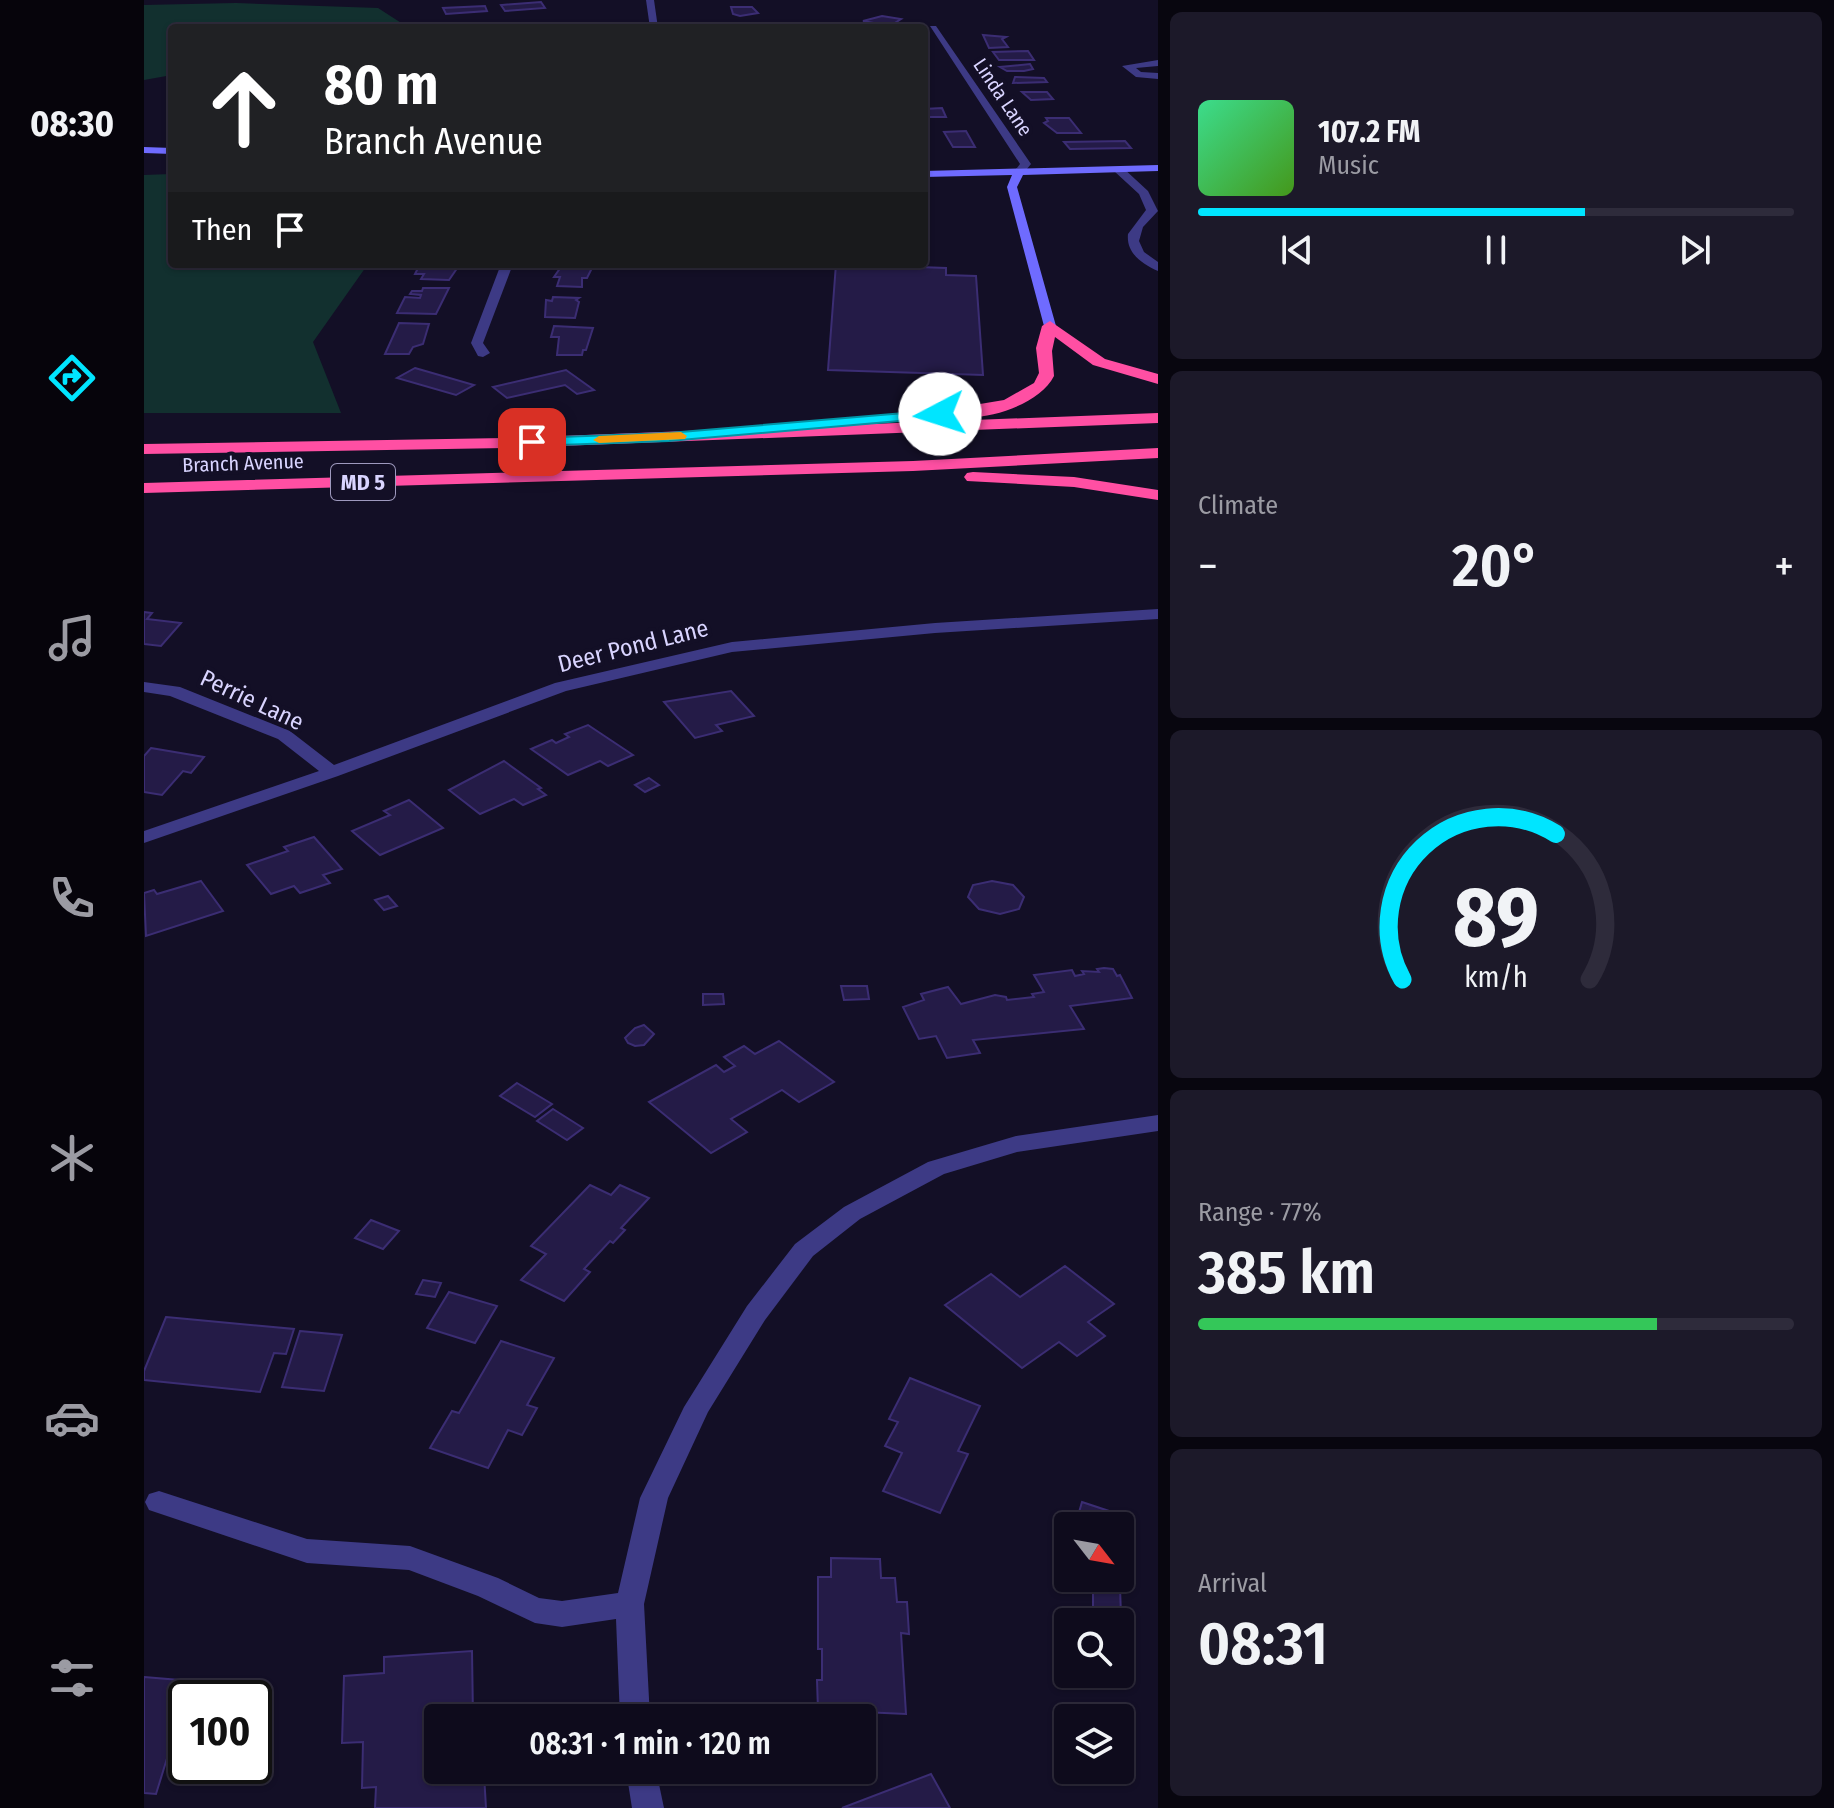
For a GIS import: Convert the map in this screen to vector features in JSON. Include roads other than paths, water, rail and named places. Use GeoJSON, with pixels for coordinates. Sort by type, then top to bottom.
{"type":"FeatureCollection","features":[{"type":"Feature","properties":{"kind":"highway"},"geometry":{"type":"LineString","coordinates":[[669,437],[987,409],[1019,400],[1038,389],[1046,376],[1044,349],[1050,326],[1099,362],[1158,379]]}},
{"type":"Feature","properties":{"kind":"highway","name":"Branch Avenue"},"geometry":{"type":"LineString","coordinates":[[144,447],[280,447],[669,437],[1158,418]]}},
{"type":"Feature","properties":{"kind":"highway","name":"Branch Avenue"},"geometry":{"type":"LineString","coordinates":[[144,488],[913,466],[1158,453]]}},
{"type":"Feature","properties":{"kind":"highway"},"geometry":{"type":"LineString","coordinates":[[699,471],[980,477],[1074,482],[1158,495]]}},
{"type":"Feature","properties":{"kind":"street"},"geometry":{"type":"LineString","coordinates":[[650,0],[653,24]]}},
{"type":"Feature","properties":{"kind":"street","name":"Linda Lane"},"geometry":{"type":"LineString","coordinates":[[933,28],[1026,164],[1012,187],[1050,326]]}},
{"type":"Feature","properties":{"kind":"street"},"geometry":{"type":"LineString","coordinates":[[1158,63],[1127,66],[1139,75],[1158,76]]}},
{"type":"Feature","properties":{"kind":"street"},"geometry":{"type":"LineString","coordinates":[[144,150],[168,151]]}},
{"type":"Feature","properties":{"kind":"street"},"geometry":{"type":"LineString","coordinates":[[928,174],[1158,168]]}},
{"type":"Feature","properties":{"kind":"street"},"geometry":{"type":"LineString","coordinates":[[1118,169],[1144,193],[1152,211],[1132,233],[1134,248],[1145,261],[1158,267]]}},
{"type":"Feature","properties":{"kind":"street"},"geometry":{"type":"LineString","coordinates":[[483,353],[477,343],[505,268]]}},
{"type":"Feature","properties":{"kind":"street","name":"Deer Pond Lane"},"geometry":{"type":"LineString","coordinates":[[144,837],[332,772],[561,687],[732,647],[935,628],[1158,614]]}},
{"type":"Feature","properties":{"kind":"street","name":"Perrie Lane"},"geometry":{"type":"LineString","coordinates":[[144,687],[174,691],[284,735],[332,772]]}},
{"type":"Feature","properties":{"kind":"street"},"geometry":{"type":"LineString","coordinates":[[634,1704],[630,1604],[654,1498],[697,1407],[756,1313],[804,1250],[852,1213],[936,1168],[1016,1144],[1158,1123]]}},
{"type":"Feature","properties":{"kind":"street"},"geometry":{"type":"LineString","coordinates":[[149,1502],[307,1551],[410,1558],[488,1587],[535,1610],[562,1614],[630,1604]]}},
{"type":"Feature","properties":{"kind":"street"},"geometry":{"type":"LineString","coordinates":[[644,1784],[648,1808]]}}]}
